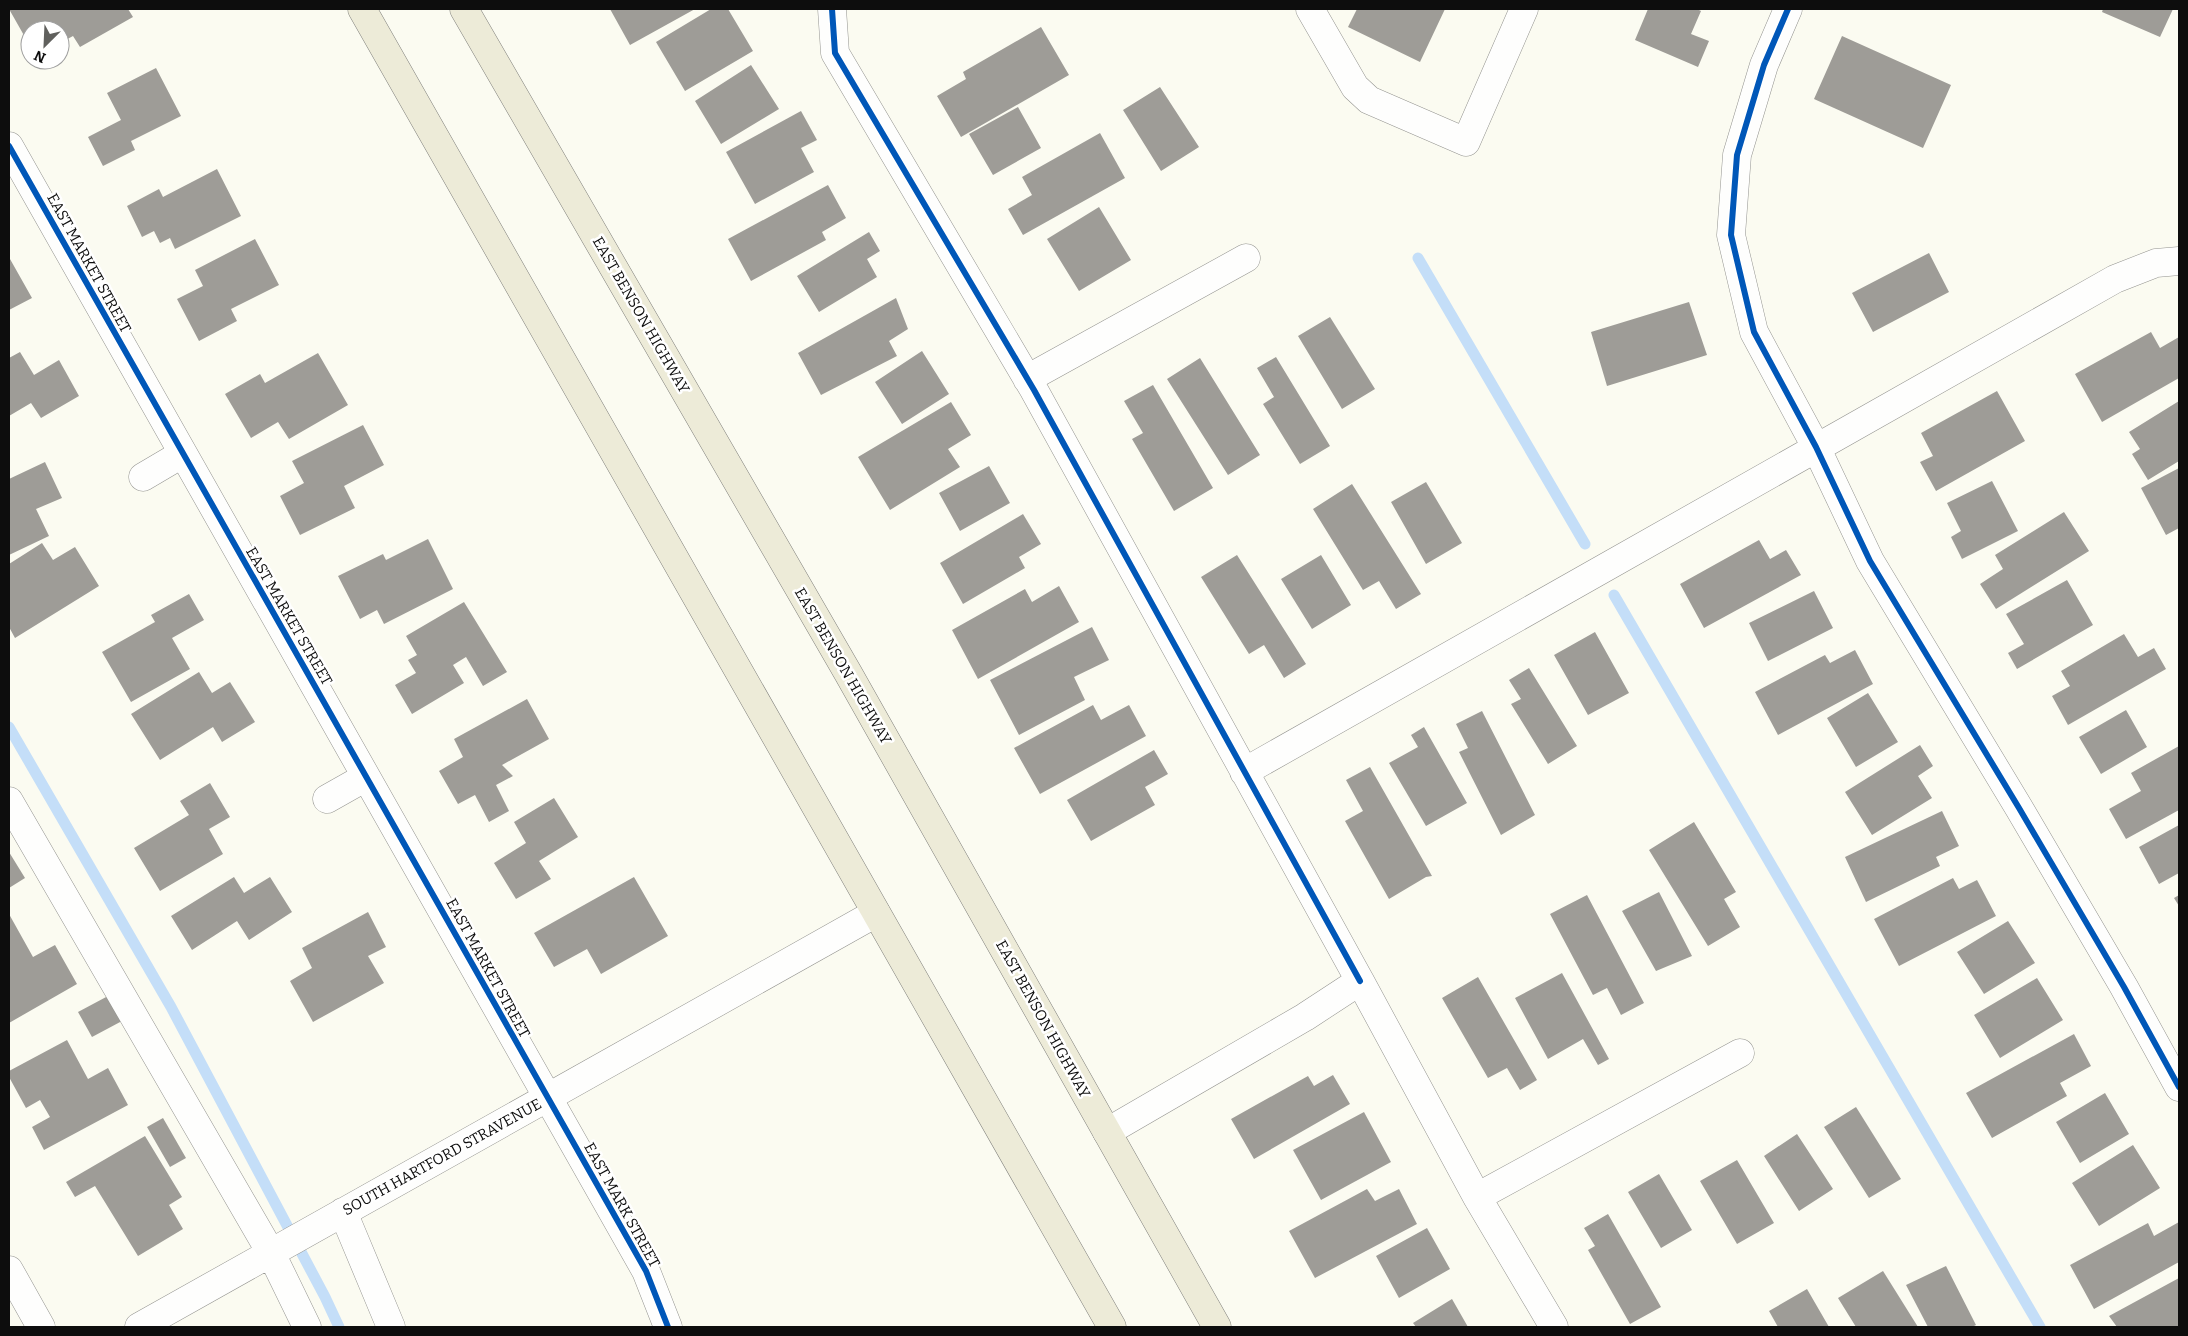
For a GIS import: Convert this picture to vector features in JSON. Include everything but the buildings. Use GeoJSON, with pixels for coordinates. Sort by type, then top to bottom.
{"type":"FeatureCollection","features":[{"type":"Feature","properties":{"kind":"main road"},"geometry":{"type":"LineString","coordinates":[[362,9],[1112,1327]]}},
{"type":"Feature","properties":{"kind":"main road","name":"EAST BENSON HIGHWAY"},"geometry":{"type":"LineString","coordinates":[[464,9],[848,673],[1217,1327]]}},
{"type":"Feature","properties":{"kind":"street"},"geometry":{"type":"LineString","coordinates":[[832,9],[835,53],[1028,379],[1477,1197],[1554,1327]]}},
{"type":"Feature","properties":{"kind":"street"},"geometry":{"type":"LineString","coordinates":[[1310,9],[1355,87],[1369,100],[1466,142],[1524,9]]}},
{"type":"Feature","properties":{"kind":"street"},"geometry":{"type":"LineString","coordinates":[[1788,9],[1764,65],[1738,155],[1730,235],[1754,332],[1816,447],[1870,562],[2019,808],[2124,987],[2179,1087]]}},
{"type":"Feature","properties":{"kind":"street","name":"EAST MARKET STREET"},"geometry":{"type":"LineString","coordinates":[[9,146],[547,1098]]}},
{"type":"Feature","properties":{"kind":"street"},"geometry":{"type":"LineString","coordinates":[[1028,379],[1246,258]]}},
{"type":"Feature","properties":{"kind":"street"},"geometry":{"type":"LineString","coordinates":[[1244,772],[1816,447],[2115,280],[2156,263],[2179,261]]}},
{"type":"Feature","properties":{"kind":"street"},"geometry":{"type":"LineString","coordinates":[[143,477],[182,454]]}},
{"type":"Feature","properties":{"kind":"street"},"geometry":{"type":"LineString","coordinates":[[327,799],[366,777]]}},
{"type":"Feature","properties":{"kind":"street"},"geometry":{"type":"LineString","coordinates":[[9,801],[118,993],[271,1253],[307,1327]]}},
{"type":"Feature","properties":{"kind":"street","name":"SOUTH HARTFORD STRAVENUE"},"geometry":{"type":"LineString","coordinates":[[139,1327],[876,913]]}},
{"type":"Feature","properties":{"kind":"street"},"geometry":{"type":"LineString","coordinates":[[1107,1132],[1305,1017],[1360,981]]}},
{"type":"Feature","properties":{"kind":"street"},"geometry":{"type":"LineString","coordinates":[[1477,1197],[1740,1053]]}},
{"type":"Feature","properties":{"kind":"street","name":"EAST MARK STREET"},"geometry":{"type":"LineString","coordinates":[[547,1098],[646,1270],[668,1327]]}},
{"type":"Feature","properties":{"kind":"street"},"geometry":{"type":"LineString","coordinates":[[342,1212],[391,1327]]}},
{"type":"Feature","properties":{"kind":"street"},"geometry":{"type":"LineString","coordinates":[[9,1270],[41,1327]]}},
{"type":"Feature","properties":{"kind":"waterway"},"geometry":{"type":"LineString","coordinates":[[1418,258],[1585,544]]}},
{"type":"Feature","properties":{"kind":"waterway"},"geometry":{"type":"LineString","coordinates":[[1614,595],[2040,1327]]}},
{"type":"Feature","properties":{"kind":"waterway"},"geometry":{"type":"LineString","coordinates":[[9,727],[171,1007],[325,1297],[339,1327]]}},
{"type":"Feature","properties":{"kind":"cycle path"},"geometry":{"type":"LineString","coordinates":[[832,9],[835,53],[1034,390],[1360,981]]}},
{"type":"Feature","properties":{"kind":"cycle path"},"geometry":{"type":"LineString","coordinates":[[1788,9],[1764,65],[1737,155],[1731,235],[1754,332],[1816,447],[1870,561],[2019,808],[2124,987],[2179,1087]]}},
{"type":"Feature","properties":{"kind":"cycle path"},"geometry":{"type":"LineString","coordinates":[[9,146],[646,1271],[668,1327]]}}]}
